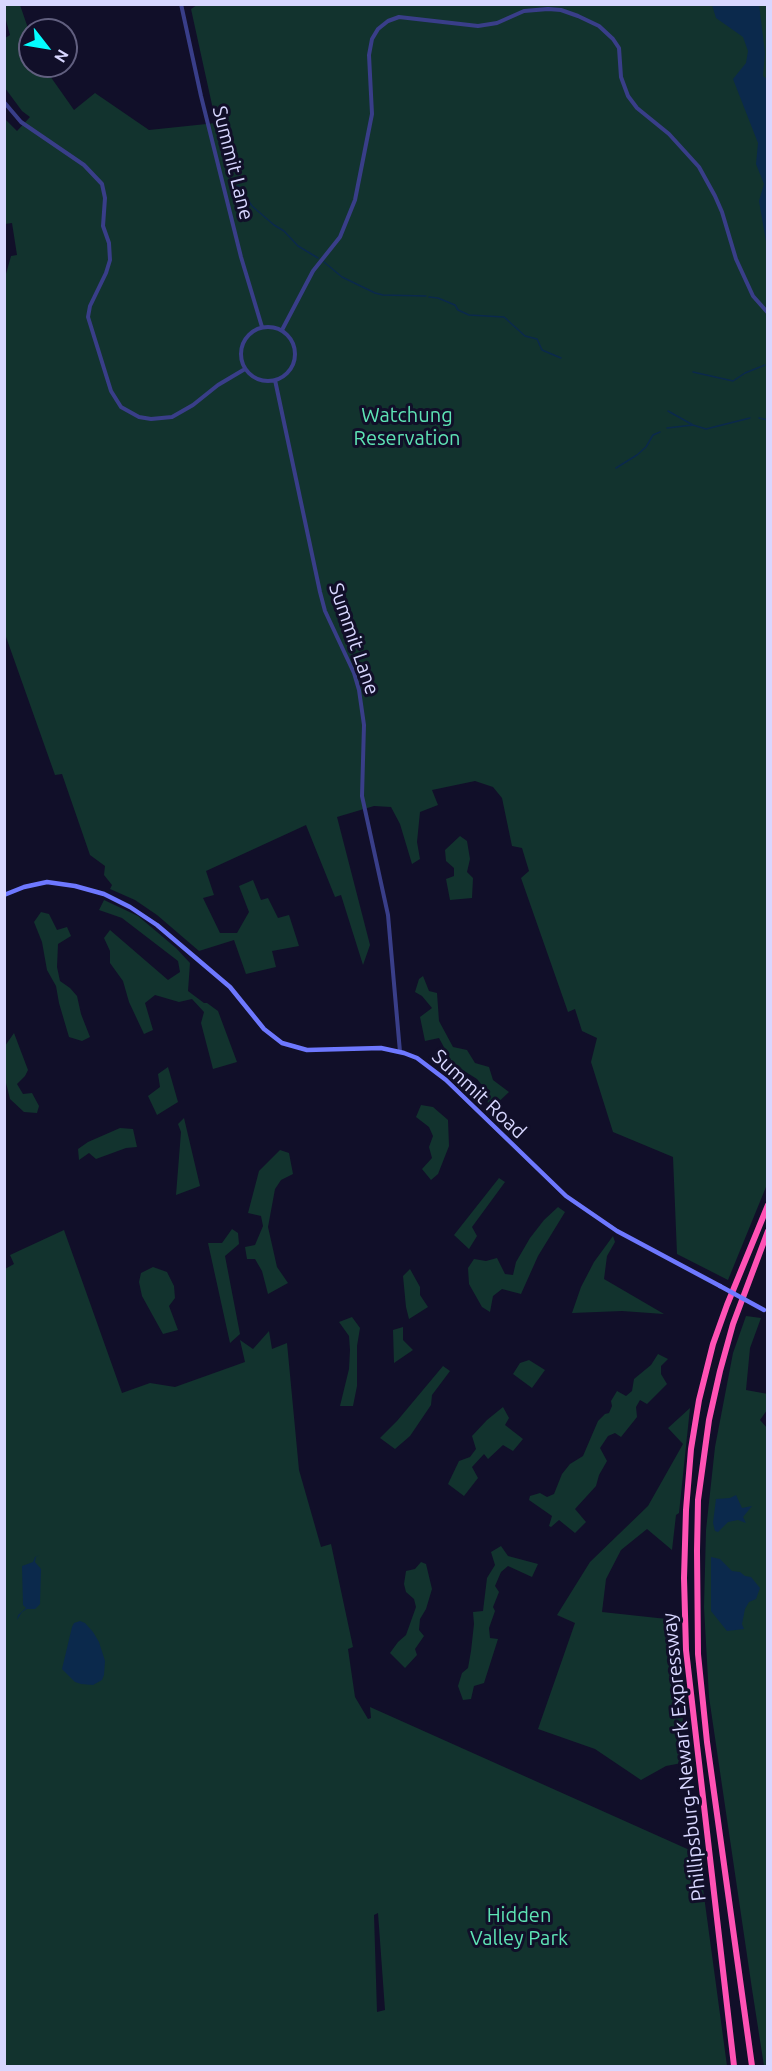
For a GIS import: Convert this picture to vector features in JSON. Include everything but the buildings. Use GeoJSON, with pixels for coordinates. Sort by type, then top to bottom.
{"type":"FeatureCollection","features":[{"type":"Feature","properties":{"kind":"highway","name":"Phillipsburg-Newark Expressway"},"geometry":{"type":"LineString","coordinates":[[734,2067],[686,1650],[684,1578],[686,1510],[691,1449],[699,1400],[714,1344],[727,1305],[768,1205]]}},
{"type":"Feature","properties":{"kind":"highway","name":"Phillipsburg-Newark Expressway"},"geometry":{"type":"LineString","coordinates":[[752,2067],[705,1731],[698,1654],[696,1551],[698,1500],[709,1420],[720,1371],[733,1324],[768,1231]]}},
{"type":"Feature","properties":{"kind":"main road","name":"Summit Road"},"geometry":{"type":"LineString","coordinates":[[4,896],[24,887],[47,882],[104,894],[130,907],[157,925],[230,987],[264,1029],[282,1043],[307,1050],[381,1048],[400,1052],[422,1061],[436,1071],[566,1196],[617,1231],[766,1311]]}},
{"type":"Feature","properties":{"kind":"street","name":"Summit Lane"},"geometry":{"type":"LineString","coordinates":[[181,4],[241,257],[262,327]]}},
{"type":"Feature","properties":{"kind":"street"},"geometry":{"type":"LineString","coordinates":[[282,330],[313,272],[340,237],[355,200],[372,114],[369,55],[372,39],[378,29],[388,21],[399,17],[477,26],[497,23],[524,11],[548,9],[561,10],[578,16],[598,26],[613,39],[619,48],[621,77],[628,96],[637,108],[669,134],[699,167],[722,212],[736,259],[756,301],[768,313]]}},
{"type":"Feature","properties":{"kind":"street"},"geometry":{"type":"LineString","coordinates":[[4,102],[27,127],[89,169],[100,180],[104,189],[103,226],[110,243],[110,260],[91,303],[88,317],[111,391],[121,407],[133,415],[148,419],[172,417],[245,369]]}},
{"type":"Feature","properties":{"kind":"street"},"geometry":{"type":"LineString","coordinates":[[269,326],[282,330],[294,343],[295,362],[284,376],[275,380],[258,379],[245,369],[242,360],[243,343],[254,330],[262,327],[269,326]]}},
{"type":"Feature","properties":{"kind":"street","name":"Summit Lane"},"geometry":{"type":"LineString","coordinates":[[275,380],[320,592],[359,690],[364,726],[362,796],[388,915],[400,1052]]}},
{"type":"Feature","properties":{"kind":"green space","name":"Watchung Reservation"},"geometry":{"type":"Polygon","coordinates":[[[5,5],[20,5],[24,18],[18,18],[18,78],[51,78],[74,110],[95,93],[149,130],[216,123],[191,9],[197,5],[767,5],[768,1182],[728,1280],[677,1254],[673,1157],[613,1132],[591,1062],[597,1038],[582,1031],[575,1009],[568,1012],[521,878],[529,871],[522,848],[512,846],[502,798],[493,787],[475,781],[432,790],[438,805],[420,812],[417,842],[420,859],[412,864],[400,824],[391,807],[374,806],[337,817],[370,945],[363,965],[341,895],[335,897],[306,825],[206,871],[214,895],[203,898],[220,933],[237,933],[249,912],[239,886],[253,880],[261,900],[268,898],[278,918],[289,915],[299,946],[272,951],[276,967],[246,974],[234,940],[199,951],[157,915],[135,900],[110,889],[112,885],[104,875],[105,866],[90,855],[62,774],[55,775],[5,634],[4,281],[11,256],[17,255],[12,223],[5,224],[4,118],[17,131],[30,117],[22,111],[5,88],[5,38],[10,35],[5,17],[5,5]]]}},
{"type":"Feature","properties":{"kind":"green space"},"geometry":{"type":"Polygon","coordinates":[[[460,836],[467,841],[470,859],[467,872],[473,878],[472,898],[450,900],[446,879],[454,876],[454,868],[446,861],[445,850],[460,836]]]}},
{"type":"Feature","properties":{"kind":"green space"},"geometry":{"type":"Polygon","coordinates":[[[104,900],[138,916],[190,963],[188,991],[218,1011],[237,1062],[213,1069],[201,1023],[204,1012],[192,999],[179,1002],[155,995],[145,1003],[153,1030],[144,1034],[129,1002],[123,981],[110,963],[110,951],[104,938],[110,930],[168,980],[180,972],[178,961],[122,918],[99,910],[104,900]]]}},
{"type":"Feature","properties":{"kind":"green space"},"geometry":{"type":"Polygon","coordinates":[[[41,912],[49,914],[57,930],[67,927],[71,936],[58,944],[57,967],[60,981],[77,996],[90,1037],[82,1041],[69,1037],[56,986],[47,970],[42,942],[34,922],[41,912]]]}},
{"type":"Feature","properties":{"kind":"green space"},"geometry":{"type":"Polygon","coordinates":[[[423,976],[429,991],[437,993],[439,1021],[453,1047],[467,1050],[475,1063],[489,1067],[493,1080],[509,1092],[489,1111],[486,1090],[477,1079],[453,1064],[439,1038],[425,1041],[420,1017],[432,1008],[422,996],[415,992],[419,979],[423,976]]]}},
{"type":"Feature","properties":{"kind":"green space"},"geometry":{"type":"Polygon","coordinates":[[[14,1033],[28,1070],[17,1084],[23,1094],[32,1093],[39,1106],[37,1113],[24,1112],[10,1099],[5,1079],[5,1046],[14,1033]]]}},
{"type":"Feature","properties":{"kind":"green space"},"geometry":{"type":"Polygon","coordinates":[[[168,1067],[178,1102],[157,1115],[148,1096],[160,1087],[158,1074],[168,1067]]]}},
{"type":"Feature","properties":{"kind":"green space"},"geometry":{"type":"Polygon","coordinates":[[[421,1105],[433,1107],[448,1120],[449,1146],[438,1174],[431,1180],[422,1169],[432,1158],[429,1147],[433,1136],[429,1127],[416,1117],[421,1105]]]}},
{"type":"Feature","properties":{"kind":"green space"},"geometry":{"type":"Polygon","coordinates":[[[184,1118],[200,1186],[176,1195],[181,1132],[178,1124],[184,1118]]]}},
{"type":"Feature","properties":{"kind":"green space"},"geometry":{"type":"Polygon","coordinates":[[[120,1128],[133,1129],[137,1147],[126,1148],[96,1159],[89,1153],[79,1160],[78,1149],[120,1128]]]}},
{"type":"Feature","properties":{"kind":"green space"},"geometry":{"type":"Polygon","coordinates":[[[280,1150],[289,1153],[293,1174],[281,1180],[275,1189],[268,1227],[277,1267],[288,1283],[268,1294],[262,1271],[255,1259],[247,1259],[245,1247],[255,1245],[263,1226],[261,1216],[248,1213],[259,1171],[280,1150]]]}},
{"type":"Feature","properties":{"kind":"green space"},"geometry":{"type":"Polygon","coordinates":[[[499,1178],[505,1182],[472,1227],[477,1236],[469,1249],[454,1235],[499,1178]]]}},
{"type":"Feature","properties":{"kind":"green space"},"geometry":{"type":"Polygon","coordinates":[[[558,1207],[565,1212],[538,1256],[521,1294],[502,1289],[493,1296],[490,1312],[482,1307],[469,1284],[468,1268],[474,1259],[486,1261],[497,1258],[505,1274],[513,1275],[516,1262],[530,1238],[558,1207]]]}},
{"type":"Feature","properties":{"kind":"green space"},"geometry":{"type":"Polygon","coordinates":[[[232,1229],[238,1233],[239,1244],[225,1256],[240,1334],[230,1343],[208,1243],[222,1243],[232,1229]]]}},
{"type":"Feature","properties":{"kind":"green space","name":"Hidden Valley Park"},"geometry":{"type":"Polygon","coordinates":[[[64,1230],[122,1393],[150,1383],[175,1387],[245,1362],[240,1340],[253,1349],[269,1331],[272,1349],[287,1343],[299,1470],[321,1547],[331,1544],[353,1647],[348,1649],[355,1697],[368,1719],[371,1718],[370,1707],[694,1852],[699,1859],[727,2066],[5,2066],[5,1269],[14,1264],[10,1255],[64,1230]],[[378,1913],[374,1915],[377,2012],[385,2010],[378,1913]]]}},
{"type":"Feature","properties":{"kind":"green space"},"geometry":{"type":"Polygon","coordinates":[[[613,1236],[615,1242],[607,1256],[604,1279],[664,1314],[622,1311],[572,1313],[581,1287],[594,1262],[613,1236]]]}},
{"type":"Feature","properties":{"kind":"green space"},"geometry":{"type":"Polygon","coordinates":[[[153,1267],[167,1272],[174,1286],[175,1298],[169,1306],[178,1330],[163,1334],[142,1296],[139,1282],[141,1273],[153,1267]]]}},
{"type":"Feature","properties":{"kind":"green space"},"geometry":{"type":"Polygon","coordinates":[[[410,1269],[420,1287],[420,1295],[428,1307],[409,1319],[403,1276],[410,1269]]]}},
{"type":"Feature","properties":{"kind":"green space"},"geometry":{"type":"Polygon","coordinates":[[[746,1316],[761,1318],[750,1348],[746,1390],[768,1394],[767,1410],[760,1420],[768,1429],[767,2066],[764,2066],[709,1697],[704,1607],[706,1530],[715,1447],[733,1353],[746,1316]]]}},
{"type":"Feature","properties":{"kind":"green space"},"geometry":{"type":"Polygon","coordinates":[[[352,1317],[360,1328],[357,1346],[357,1386],[353,1406],[340,1406],[349,1369],[350,1350],[349,1336],[339,1322],[352,1317]]]}},
{"type":"Feature","properties":{"kind":"green space"},"geometry":{"type":"Polygon","coordinates":[[[403,1327],[403,1340],[413,1350],[394,1363],[393,1330],[403,1327]]]}},
{"type":"Feature","properties":{"kind":"green space"},"geometry":{"type":"Polygon","coordinates":[[[658,1354],[668,1359],[661,1366],[661,1374],[667,1384],[647,1404],[640,1400],[636,1407],[637,1417],[621,1437],[615,1433],[608,1436],[600,1448],[607,1461],[596,1486],[575,1509],[586,1522],[575,1533],[559,1520],[551,1527],[549,1526],[552,1516],[529,1500],[530,1496],[540,1493],[547,1497],[554,1494],[562,1474],[570,1464],[583,1456],[598,1421],[609,1413],[612,1406],[611,1401],[617,1391],[626,1396],[632,1391],[634,1379],[651,1365],[658,1354]]]}},
{"type":"Feature","properties":{"kind":"green space"},"geometry":{"type":"Polygon","coordinates":[[[529,1360],[545,1370],[532,1388],[513,1374],[520,1363],[529,1360]]]}},
{"type":"Feature","properties":{"kind":"green space"},"geometry":{"type":"Polygon","coordinates":[[[443,1366],[450,1371],[432,1395],[431,1405],[410,1436],[395,1449],[380,1438],[443,1366]]]}},
{"type":"Feature","properties":{"kind":"green space"},"geometry":{"type":"Polygon","coordinates":[[[503,1407],[509,1418],[505,1425],[523,1439],[513,1451],[503,1445],[488,1459],[484,1454],[472,1467],[478,1478],[464,1496],[448,1484],[459,1461],[470,1457],[476,1449],[472,1436],[503,1407]]]}},
{"type":"Feature","properties":{"kind":"green space"},"geometry":{"type":"Polygon","coordinates":[[[690,1408],[679,1513],[676,1515],[672,1550],[647,1529],[621,1550],[606,1579],[602,1612],[676,1620],[677,1658],[687,1762],[666,1766],[641,1780],[595,1749],[538,1729],[575,1623],[557,1615],[590,1562],[648,1506],[683,1444],[668,1428],[690,1408]]]}},
{"type":"Feature","properties":{"kind":"green space"},"geometry":{"type":"Polygon","coordinates":[[[501,1546],[508,1556],[538,1564],[532,1577],[508,1566],[501,1572],[495,1586],[499,1592],[489,1628],[490,1638],[498,1639],[484,1683],[474,1686],[471,1699],[463,1700],[458,1686],[462,1673],[468,1668],[474,1624],[473,1612],[483,1611],[487,1578],[495,1565],[491,1552],[501,1546]]]}},
{"type":"Feature","properties":{"kind":"green space"},"geometry":{"type":"Polygon","coordinates":[[[421,1562],[426,1564],[432,1589],[426,1609],[420,1619],[419,1630],[424,1636],[415,1649],[417,1655],[405,1668],[390,1653],[406,1635],[416,1607],[414,1599],[406,1592],[404,1584],[406,1571],[415,1569],[421,1562]]]}},
{"type":"Feature","properties":{"kind":"water"},"geometry":{"type":"Polygon","coordinates":[[[759,4],[765,53],[763,76],[768,80],[767,247],[759,201],[764,184],[756,164],[758,143],[733,79],[746,63],[748,51],[743,37],[716,18],[712,5],[759,4]]]}},
{"type":"Feature","properties":{"kind":"water"},"geometry":{"type":"Polygon","coordinates":[[[736,1495],[742,1508],[752,1506],[743,1517],[746,1523],[738,1520],[728,1522],[718,1532],[715,1531],[713,1523],[716,1499],[736,1495]]]}},
{"type":"Feature","properties":{"kind":"water"},"geometry":{"type":"Polygon","coordinates":[[[40,1555],[36,1557],[35,1562],[41,1569],[40,1604],[35,1609],[22,1612],[17,1620],[18,1615],[26,1608],[23,1605],[22,1566],[33,1562],[35,1557],[40,1555]]]}},
{"type":"Feature","properties":{"kind":"water"},"geometry":{"type":"Polygon","coordinates":[[[711,1557],[720,1559],[732,1571],[751,1577],[760,1588],[756,1599],[749,1602],[745,1609],[742,1624],[744,1629],[727,1631],[711,1611],[711,1557]]]}},
{"type":"Feature","properties":{"kind":"water"},"geometry":{"type":"Polygon","coordinates":[[[80,1621],[93,1632],[105,1661],[102,1680],[93,1685],[75,1682],[62,1669],[72,1627],[74,1623],[80,1621]]]}},
{"type":"Feature","properties":{"kind":"waterway"},"geometry":{"type":"LineString","coordinates":[[238,186],[252,206],[284,231],[298,246],[318,258]]}},
{"type":"Feature","properties":{"kind":"waterway"},"geometry":{"type":"LineString","coordinates":[[324,262],[342,277],[375,293],[426,296]]}},
{"type":"Feature","properties":{"kind":"waterway"},"geometry":{"type":"LineString","coordinates":[[429,297],[455,305],[458,310],[469,315],[504,317],[525,336],[537,339],[542,350],[561,358]]}},
{"type":"Feature","properties":{"kind":"waterway"},"geometry":{"type":"LineString","coordinates":[[693,372],[733,381],[765,365]]}},
{"type":"Feature","properties":{"kind":"waterway"},"geometry":{"type":"LineString","coordinates":[[668,411],[693,425]]}},
{"type":"Feature","properties":{"kind":"waterway"},"geometry":{"type":"LineString","coordinates":[[667,428],[693,425],[706,429],[750,418]]}},
{"type":"Feature","properties":{"kind":"waterway"},"geometry":{"type":"LineString","coordinates":[[759,418],[768,420]]}},
{"type":"Feature","properties":{"kind":"waterway"},"geometry":{"type":"LineString","coordinates":[[616,468],[637,455],[646,447],[653,435],[660,432]]}}]}
